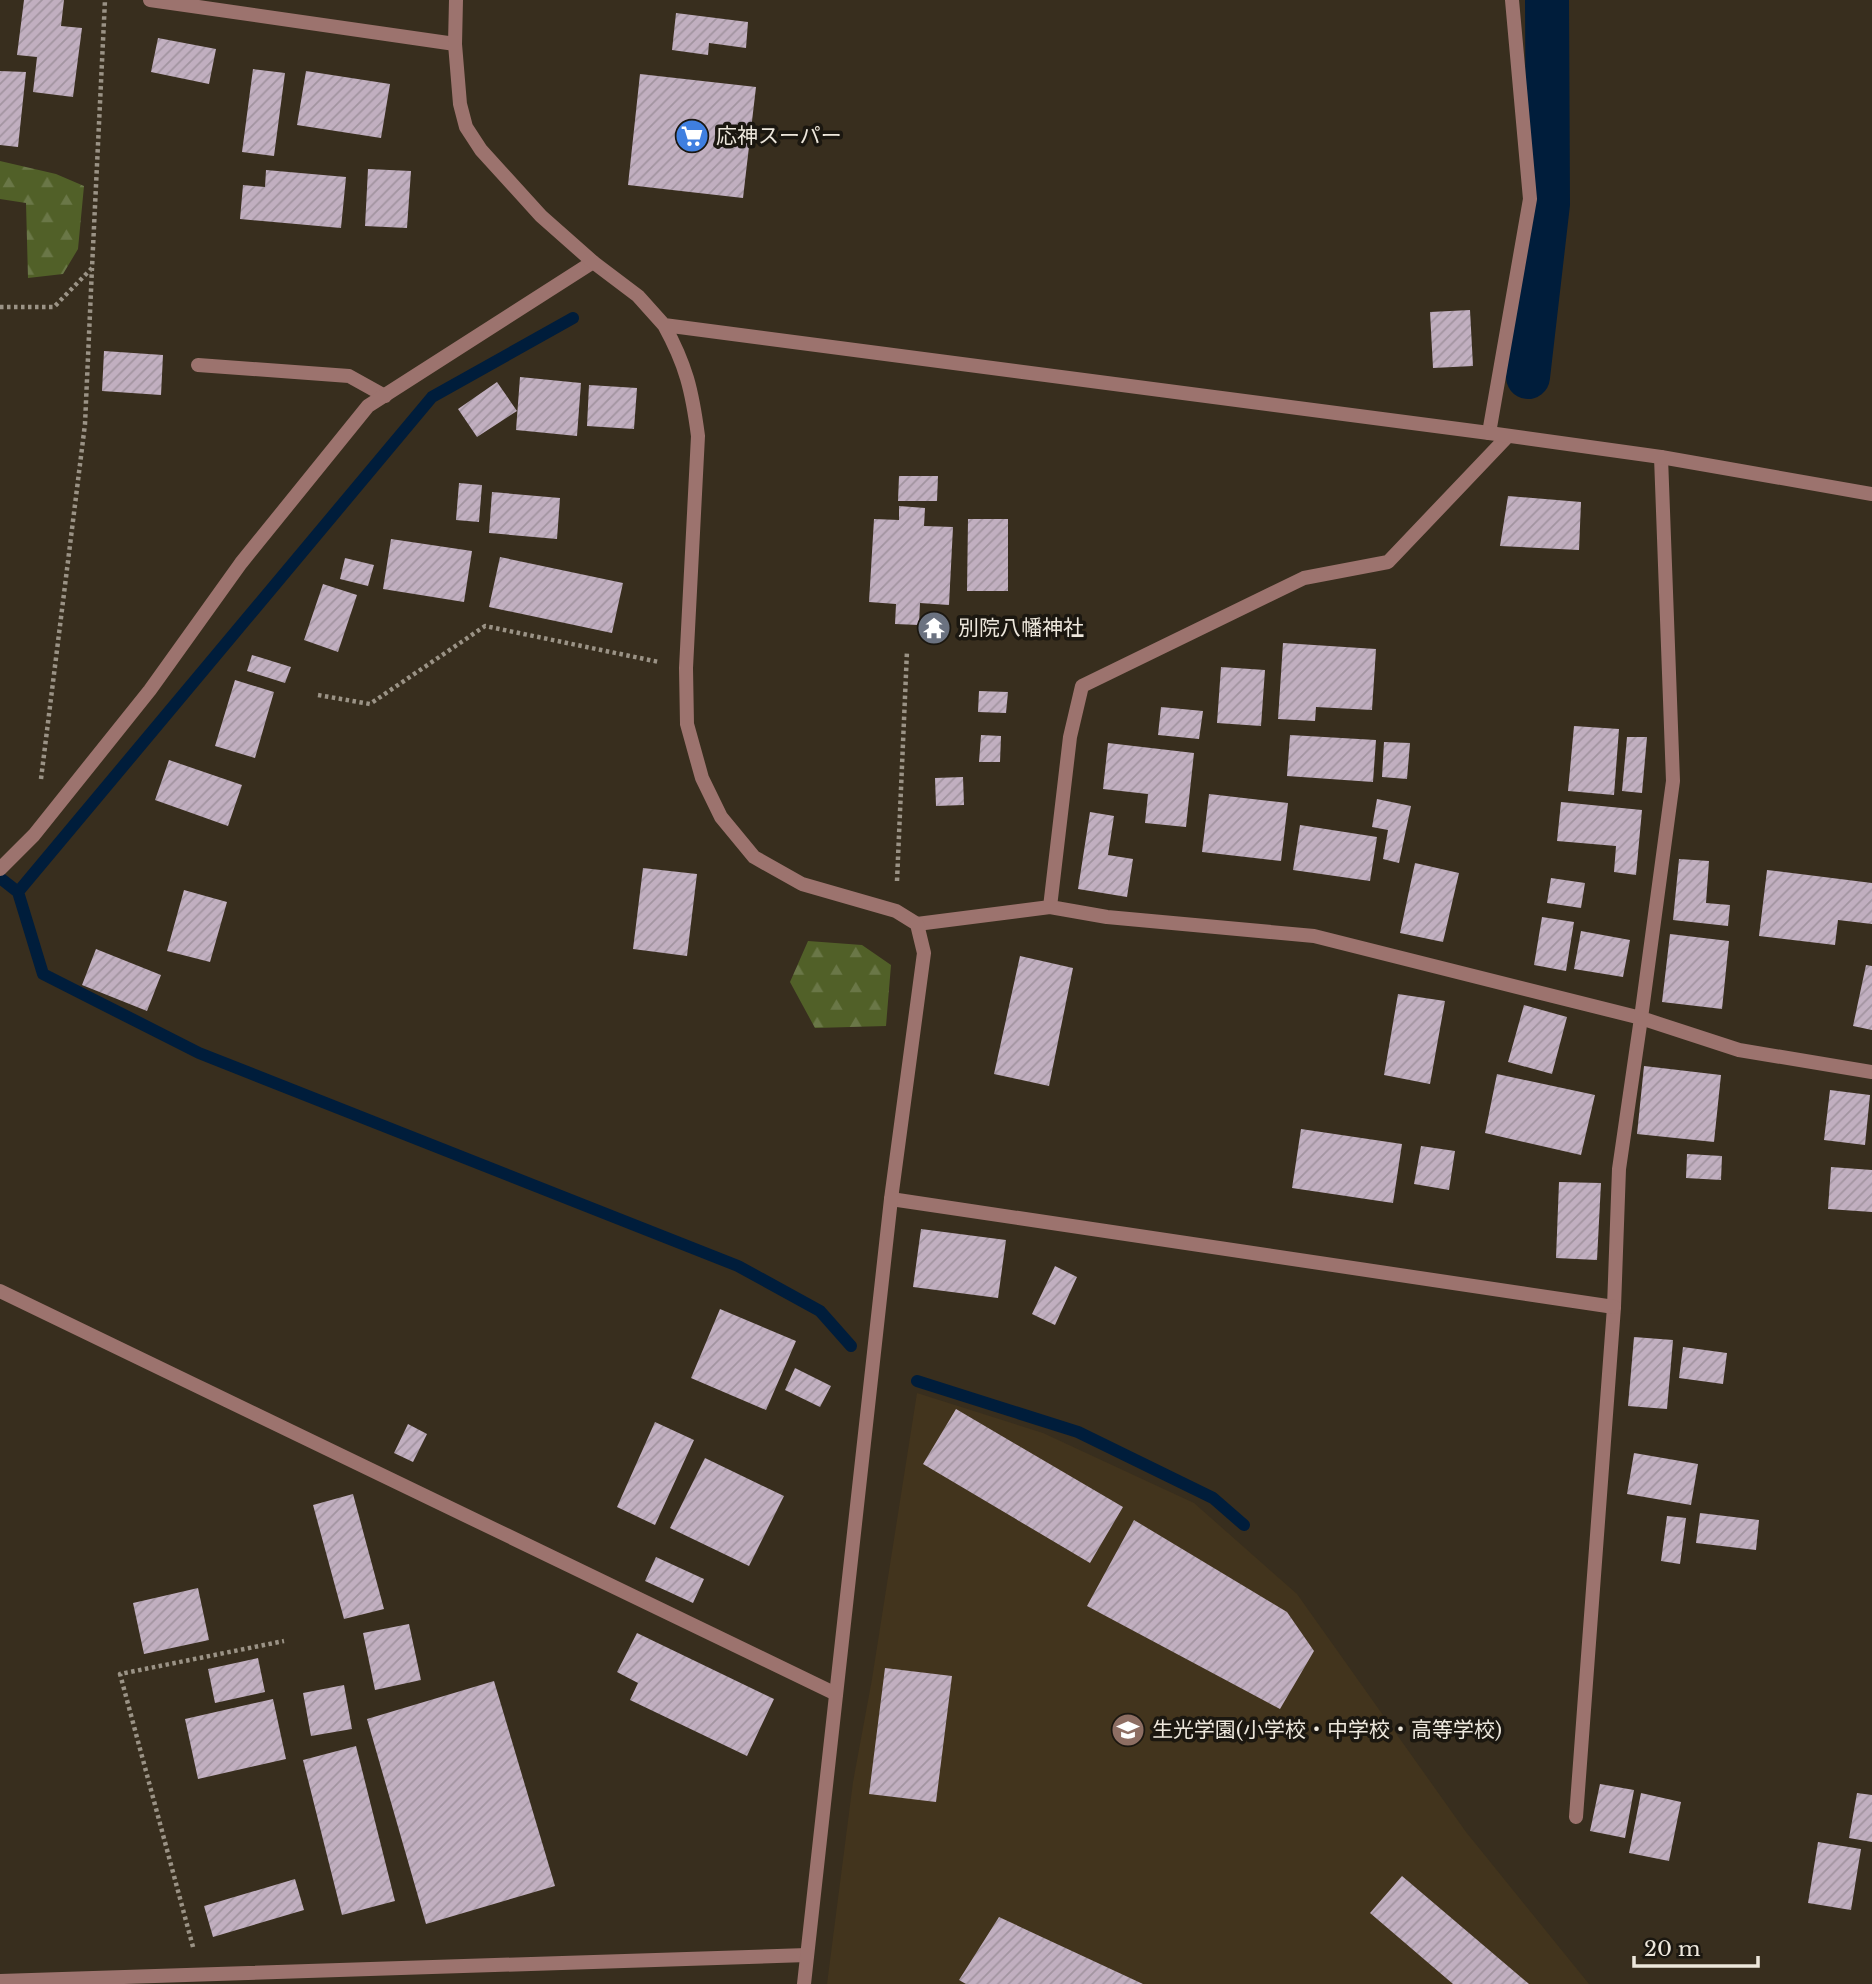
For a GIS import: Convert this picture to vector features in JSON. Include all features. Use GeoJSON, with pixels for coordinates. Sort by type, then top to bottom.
{"type":"FeatureCollection","features":[{"type":"Feature","properties":{"kind":"street"},"geometry":{"type":"LineString","coordinates":[[150,0],[455,44]]}},
{"type":"Feature","properties":{"kind":"street"},"geometry":{"type":"LineString","coordinates":[[456,0],[455,44],[460,104],[466,127],[481,150],[541,216],[593,262],[638,296],[664,325],[682,357],[693,398],[698,436],[686,668],[687,724],[702,778],[721,817],[754,857],[802,884],[896,911],[917,924],[1050,907],[1107,918],[1314,936],[1641,1018],[1739,1050],[1872,1072]]}},
{"type":"Feature","properties":{"kind":"street"},"geometry":{"type":"LineString","coordinates":[[1489,433],[1530,199],[1512,0]]}},
{"type":"Feature","properties":{"kind":"street"},"geometry":{"type":"LineString","coordinates":[[0,869],[34,835],[150,690],[241,563],[368,406],[593,262]]}},
{"type":"Feature","properties":{"kind":"street"},"geometry":{"type":"LineString","coordinates":[[664,325],[1661,457],[1872,494]]}},
{"type":"Feature","properties":{"kind":"street"},"geometry":{"type":"LineString","coordinates":[[198,365],[349,376],[385,396]]}},
{"type":"Feature","properties":{"kind":"street"},"geometry":{"type":"LineString","coordinates":[[1050,907],[1070,737],[1082,686],[1304,578],[1388,562],[1508,436]]}},
{"type":"Feature","properties":{"kind":"street"},"geometry":{"type":"LineString","coordinates":[[1576,1817],[1614,1307],[1619,1170],[1673,781],[1661,457]]}},
{"type":"Feature","properties":{"kind":"street"},"geometry":{"type":"LineString","coordinates":[[804,1984],[891,1199],[923,953],[917,924]]}},
{"type":"Feature","properties":{"kind":"street"},"geometry":{"type":"LineString","coordinates":[[891,1199],[1614,1307]]}},
{"type":"Feature","properties":{"kind":"street"},"geometry":{"type":"LineString","coordinates":[[0,1291],[836,1694]]}},
{"type":"Feature","properties":{"kind":"street"},"geometry":{"type":"LineString","coordinates":[[0,1981],[807,1955]]}},
{"type":"Feature","properties":{"kind":"path"},"geometry":{"type":"LineString","coordinates":[[41,780],[85,424],[105,0]]}},
{"type":"Feature","properties":{"kind":"path"},"geometry":{"type":"LineString","coordinates":[[0,307],[54,307],[92,268]]}},
{"type":"Feature","properties":{"kind":"path"},"geometry":{"type":"LineString","coordinates":[[318,695],[370,704],[485,626],[686,668]]}},
{"type":"Feature","properties":{"kind":"path"},"geometry":{"type":"LineString","coordinates":[[896,911],[907,651]]}},
{"type":"Feature","properties":{"kind":"path"},"geometry":{"type":"LineString","coordinates":[[201,1975],[120,1674],[284,1641]]}},
{"type":"Feature","properties":{"kind":"shaded area","name":"生光学園(小学校・中学校・高等学校)"},"geometry":{"type":"Polygon","coordinates":[[[917,1393],[1043,1433],[1194,1503],[1297,1594],[1466,1832],[1589,1984],[827,1984],[853,1782],[917,1393]]]}},
{"type":"Feature","properties":{"kind":"green space"},"geometry":{"type":"Polygon","coordinates":[[[0,161],[56,174],[84,186],[78,249],[63,274],[28,278],[26,203],[0,199],[0,161]]]}},
{"type":"Feature","properties":{"kind":"green space"},"geometry":{"type":"Polygon","coordinates":[[[808,941],[862,945],[891,965],[886,1026],[815,1028],[790,982],[808,941]]]}},
{"type":"Feature","properties":{"kind":"building"},"geometry":{"type":"Polygon","coordinates":[[[24,0],[64,0],[61,26],[82,28],[73,97],[33,92],[37,57],[17,55],[24,0]]]}},
{"type":"Feature","properties":{"kind":"building"},"geometry":{"type":"Polygon","coordinates":[[[676,13],[748,22],[746,48],[709,43],[708,55],[672,50],[676,13]]]}},
{"type":"Feature","properties":{"kind":"building"},"geometry":{"type":"Polygon","coordinates":[[[158,38],[216,49],[209,84],[151,72],[158,38]]]}},
{"type":"Feature","properties":{"kind":"building"},"geometry":{"type":"Polygon","coordinates":[[[253,69],[285,73],[274,156],[242,152],[253,69]]]}},
{"type":"Feature","properties":{"kind":"building"},"geometry":{"type":"Polygon","coordinates":[[[0,71],[26,72],[18,147],[0,145],[0,71]]]}},
{"type":"Feature","properties":{"kind":"building"},"geometry":{"type":"Polygon","coordinates":[[[306,71],[390,84],[381,138],[297,125],[306,71]]]}},
{"type":"Feature","properties":{"kind":"building","name":"応神スーパー"},"geometry":{"type":"Polygon","coordinates":[[[640,74],[756,87],[743,198],[628,185],[640,74]]]}},
{"type":"Feature","properties":{"kind":"building"},"geometry":{"type":"Polygon","coordinates":[[[368,169],[411,171],[407,228],[365,226],[368,169]]]}},
{"type":"Feature","properties":{"kind":"building"},"geometry":{"type":"Polygon","coordinates":[[[266,170],[346,177],[341,228],[240,219],[243,185],[265,187],[266,170]]]}},
{"type":"Feature","properties":{"kind":"building"},"geometry":{"type":"Polygon","coordinates":[[[1470,310],[1473,366],[1433,368],[1430,312],[1470,310]]]}},
{"type":"Feature","properties":{"kind":"building"},"geometry":{"type":"Polygon","coordinates":[[[104,351],[163,355],[161,395],[102,391],[104,351]]]}},
{"type":"Feature","properties":{"kind":"building"},"geometry":{"type":"Polygon","coordinates":[[[520,377],[581,383],[577,436],[516,430],[520,377]]]}},
{"type":"Feature","properties":{"kind":"building"},"geometry":{"type":"Polygon","coordinates":[[[497,382],[517,411],[477,437],[458,409],[497,382]]]}},
{"type":"Feature","properties":{"kind":"building"},"geometry":{"type":"Polygon","coordinates":[[[589,385],[637,388],[634,429],[587,426],[589,385]]]}},
{"type":"Feature","properties":{"kind":"building"},"geometry":{"type":"Polygon","coordinates":[[[899,476],[938,476],[937,501],[898,501],[899,476]]]}},
{"type":"Feature","properties":{"kind":"building"},"geometry":{"type":"Polygon","coordinates":[[[459,483],[482,485],[479,522],[456,520],[459,483]]]}},
{"type":"Feature","properties":{"kind":"building"},"geometry":{"type":"Polygon","coordinates":[[[492,492],[560,498],[557,539],[489,533],[492,492]]]}},
{"type":"Feature","properties":{"kind":"building"},"geometry":{"type":"Polygon","coordinates":[[[1508,496],[1581,502],[1579,550],[1500,546],[1508,496]]]}},
{"type":"Feature","properties":{"kind":"building"},"geometry":{"type":"Polygon","coordinates":[[[899,506],[925,508],[924,526],[953,527],[949,605],[920,603],[919,625],[895,624],[896,604],[869,602],[874,519],[899,520],[899,506]]]}},
{"type":"Feature","properties":{"kind":"building"},"geometry":{"type":"Polygon","coordinates":[[[968,519],[1008,519],[1008,591],[967,591],[968,519]]]}},
{"type":"Feature","properties":{"kind":"building"},"geometry":{"type":"Polygon","coordinates":[[[391,539],[472,551],[464,602],[383,589],[391,539]]]}},
{"type":"Feature","properties":{"kind":"building"},"geometry":{"type":"Polygon","coordinates":[[[500,557],[623,583],[612,633],[489,607],[500,557]]]}},
{"type":"Feature","properties":{"kind":"building"},"geometry":{"type":"Polygon","coordinates":[[[345,558],[374,565],[368,586],[340,579],[345,558]]]}},
{"type":"Feature","properties":{"kind":"building"},"geometry":{"type":"Polygon","coordinates":[[[323,584],[357,595],[338,652],[304,640],[323,584]]]}},
{"type":"Feature","properties":{"kind":"building"},"geometry":{"type":"Polygon","coordinates":[[[1283,643],[1376,649],[1372,710],[1316,707],[1315,721],[1278,719],[1283,643]]]}},
{"type":"Feature","properties":{"kind":"building"},"geometry":{"type":"Polygon","coordinates":[[[252,655],[291,667],[285,683],[247,671],[252,655]]]}},
{"type":"Feature","properties":{"kind":"building"},"geometry":{"type":"Polygon","coordinates":[[[1221,667],[1265,670],[1261,726],[1217,723],[1221,667]]]}},
{"type":"Feature","properties":{"kind":"building"},"geometry":{"type":"Polygon","coordinates":[[[235,680],[274,692],[255,758],[215,746],[235,680]]]}},
{"type":"Feature","properties":{"kind":"building"},"geometry":{"type":"Polygon","coordinates":[[[979,691],[1008,692],[1006,713],[978,712],[979,691]]]}},
{"type":"Feature","properties":{"kind":"building"},"geometry":{"type":"Polygon","coordinates":[[[1161,707],[1203,711],[1199,739],[1158,735],[1161,707]]]}},
{"type":"Feature","properties":{"kind":"building"},"geometry":{"type":"Polygon","coordinates":[[[1574,726],[1619,729],[1614,795],[1568,791],[1574,726]]]}},
{"type":"Feature","properties":{"kind":"building"},"geometry":{"type":"Polygon","coordinates":[[[981,735],[1001,736],[1000,762],[979,762],[981,735]]]}},
{"type":"Feature","properties":{"kind":"building"},"geometry":{"type":"Polygon","coordinates":[[[1290,735],[1376,740],[1373,782],[1287,776],[1290,735]]]}},
{"type":"Feature","properties":{"kind":"building"},"geometry":{"type":"Polygon","coordinates":[[[1627,737],[1647,737],[1642,793],[1622,791],[1627,737]]]}},
{"type":"Feature","properties":{"kind":"building"},"geometry":{"type":"Polygon","coordinates":[[[1384,742],[1410,743],[1407,779],[1382,777],[1384,742]]]}},
{"type":"Feature","properties":{"kind":"building"},"geometry":{"type":"Polygon","coordinates":[[[1108,743],[1194,753],[1186,827],[1145,823],[1148,794],[1103,789],[1108,743]]]}},
{"type":"Feature","properties":{"kind":"building"},"geometry":{"type":"Polygon","coordinates":[[[169,760],[242,785],[228,826],[155,800],[169,760]]]}},
{"type":"Feature","properties":{"kind":"building"},"geometry":{"type":"Polygon","coordinates":[[[963,777],[964,805],[936,806],[935,778],[963,777]]]}},
{"type":"Feature","properties":{"kind":"building"},"geometry":{"type":"Polygon","coordinates":[[[1209,794],[1288,803],[1281,861],[1202,852],[1209,794]]]}},
{"type":"Feature","properties":{"kind":"building"},"geometry":{"type":"Polygon","coordinates":[[[1377,799],[1411,806],[1399,863],[1383,859],[1388,830],[1372,827],[1377,799]]]}},
{"type":"Feature","properties":{"kind":"building"},"geometry":{"type":"Polygon","coordinates":[[[1561,802],[1642,810],[1636,875],[1614,872],[1616,846],[1557,841],[1561,802]]]}},
{"type":"Feature","properties":{"kind":"building"},"geometry":{"type":"Polygon","coordinates":[[[1090,812],[1114,816],[1108,855],[1133,859],[1127,897],[1078,889],[1090,812]]]}},
{"type":"Feature","properties":{"kind":"building"},"geometry":{"type":"Polygon","coordinates":[[[1300,825],[1377,837],[1370,881],[1293,870],[1300,825]]]}},
{"type":"Feature","properties":{"kind":"building"},"geometry":{"type":"Polygon","coordinates":[[[1679,859],[1709,861],[1706,903],[1730,905],[1728,926],[1673,920],[1679,859]]]}},
{"type":"Feature","properties":{"kind":"building"},"geometry":{"type":"Polygon","coordinates":[[[1415,863],[1459,873],[1443,942],[1400,933],[1415,863]]]}},
{"type":"Feature","properties":{"kind":"building"},"geometry":{"type":"Polygon","coordinates":[[[643,868],[697,874],[687,956],[633,949],[643,868]]]}},
{"type":"Feature","properties":{"kind":"building"},"geometry":{"type":"Polygon","coordinates":[[[1767,870],[1872,883],[1872,924],[1838,920],[1835,945],[1759,936],[1767,870]]]}},
{"type":"Feature","properties":{"kind":"building"},"geometry":{"type":"Polygon","coordinates":[[[1551,878],[1585,883],[1581,908],[1547,903],[1551,878]]]}},
{"type":"Feature","properties":{"kind":"building"},"geometry":{"type":"Polygon","coordinates":[[[184,890],[227,902],[210,962],[167,951],[184,890]]]}},
{"type":"Feature","properties":{"kind":"building"},"geometry":{"type":"Polygon","coordinates":[[[1542,917],[1574,922],[1566,971],[1534,965],[1542,917]]]}},
{"type":"Feature","properties":{"kind":"building"},"geometry":{"type":"Polygon","coordinates":[[[1581,931],[1630,940],[1623,977],[1574,969],[1581,931]]]}},
{"type":"Feature","properties":{"kind":"building"},"geometry":{"type":"Polygon","coordinates":[[[1670,934],[1729,941],[1722,1009],[1662,1002],[1670,934]]]}},
{"type":"Feature","properties":{"kind":"building"},"geometry":{"type":"Polygon","coordinates":[[[96,949],[161,975],[147,1011],[82,985],[96,949]]]}},
{"type":"Feature","properties":{"kind":"building"},"geometry":{"type":"Polygon","coordinates":[[[1020,956],[1073,968],[1049,1086],[994,1074],[1020,956]]]}},
{"type":"Feature","properties":{"kind":"building"},"geometry":{"type":"Polygon","coordinates":[[[1866,965],[1872,966],[1872,1030],[1853,1026],[1866,965]]]}},
{"type":"Feature","properties":{"kind":"building"},"geometry":{"type":"Polygon","coordinates":[[[1398,994],[1445,1001],[1430,1084],[1384,1075],[1398,994]]]}},
{"type":"Feature","properties":{"kind":"building"},"geometry":{"type":"Polygon","coordinates":[[[1524,1005],[1567,1017],[1552,1074],[1508,1062],[1524,1005]]]}},
{"type":"Feature","properties":{"kind":"building"},"geometry":{"type":"Polygon","coordinates":[[[1644,1066],[1721,1075],[1714,1142],[1637,1134],[1644,1066]]]}},
{"type":"Feature","properties":{"kind":"building"},"geometry":{"type":"Polygon","coordinates":[[[1497,1074],[1595,1095],[1581,1155],[1485,1133],[1497,1074]]]}},
{"type":"Feature","properties":{"kind":"building"},"geometry":{"type":"Polygon","coordinates":[[[1830,1090],[1870,1095],[1865,1145],[1824,1140],[1830,1090]]]}},
{"type":"Feature","properties":{"kind":"building"},"geometry":{"type":"Polygon","coordinates":[[[1301,1129],[1402,1144],[1393,1203],[1292,1188],[1301,1129]]]}},
{"type":"Feature","properties":{"kind":"building"},"geometry":{"type":"Polygon","coordinates":[[[1421,1146],[1455,1151],[1449,1190],[1414,1184],[1421,1146]]]}},
{"type":"Feature","properties":{"kind":"building"},"geometry":{"type":"Polygon","coordinates":[[[1687,1154],[1722,1156],[1721,1180],[1686,1178],[1687,1154]]]}},
{"type":"Feature","properties":{"kind":"building"},"geometry":{"type":"Polygon","coordinates":[[[1831,1167],[1872,1170],[1872,1212],[1828,1209],[1831,1167]]]}},
{"type":"Feature","properties":{"kind":"building"},"geometry":{"type":"Polygon","coordinates":[[[1559,1182],[1601,1183],[1597,1260],[1556,1258],[1559,1182]]]}},
{"type":"Feature","properties":{"kind":"building"},"geometry":{"type":"Polygon","coordinates":[[[921,1229],[1006,1240],[998,1298],[913,1287],[921,1229]]]}},
{"type":"Feature","properties":{"kind":"building"},"geometry":{"type":"Polygon","coordinates":[[[1055,1266],[1077,1277],[1055,1325],[1032,1314],[1055,1266]]]}},
{"type":"Feature","properties":{"kind":"building"},"geometry":{"type":"Polygon","coordinates":[[[720,1309],[796,1341],[766,1410],[691,1378],[720,1309]]]}},
{"type":"Feature","properties":{"kind":"building"},"geometry":{"type":"Polygon","coordinates":[[[1634,1337],[1673,1340],[1667,1409],[1628,1406],[1634,1337]]]}},
{"type":"Feature","properties":{"kind":"building"},"geometry":{"type":"Polygon","coordinates":[[[1683,1347],[1727,1353],[1723,1384],[1679,1378],[1683,1347]]]}},
{"type":"Feature","properties":{"kind":"building"},"geometry":{"type":"Polygon","coordinates":[[[795,1368],[831,1386],[820,1407],[785,1390],[795,1368]]]}},
{"type":"Feature","properties":{"kind":"building"},"geometry":{"type":"Polygon","coordinates":[[[956,1409],[1123,1507],[1090,1563],[923,1464],[956,1409]]]}},
{"type":"Feature","properties":{"kind":"building"},"geometry":{"type":"Polygon","coordinates":[[[655,1422],[694,1440],[655,1525],[617,1507],[655,1422]]]}},
{"type":"Feature","properties":{"kind":"building"},"geometry":{"type":"Polygon","coordinates":[[[408,1424],[427,1434],[413,1462],[394,1453],[408,1424]]]}},
{"type":"Feature","properties":{"kind":"building"},"geometry":{"type":"Polygon","coordinates":[[[1634,1453],[1698,1464],[1691,1505],[1627,1494],[1634,1453]]]}},
{"type":"Feature","properties":{"kind":"building"},"geometry":{"type":"Polygon","coordinates":[[[705,1458],[784,1496],[749,1566],[670,1528],[705,1458]]]}},
{"type":"Feature","properties":{"kind":"building"},"geometry":{"type":"Polygon","coordinates":[[[353,1494],[384,1609],[344,1619],[313,1505],[353,1494]]]}},
{"type":"Feature","properties":{"kind":"building"},"geometry":{"type":"Polygon","coordinates":[[[1700,1513],[1759,1520],[1756,1550],[1696,1543],[1700,1513]]]}},
{"type":"Feature","properties":{"kind":"building"},"geometry":{"type":"Polygon","coordinates":[[[1667,1516],[1686,1518],[1680,1564],[1661,1561],[1667,1516]]]}},
{"type":"Feature","properties":{"kind":"building"},"geometry":{"type":"Polygon","coordinates":[[[1134,1520],[1287,1612],[1314,1651],[1280,1709],[1087,1606],[1134,1520]]]}},
{"type":"Feature","properties":{"kind":"building"},"geometry":{"type":"Polygon","coordinates":[[[656,1557],[704,1579],[693,1603],[645,1581],[656,1557]]]}},
{"type":"Feature","properties":{"kind":"building"},"geometry":{"type":"Polygon","coordinates":[[[198,1588],[209,1640],[144,1654],[133,1603],[198,1588]]]}},
{"type":"Feature","properties":{"kind":"building"},"geometry":{"type":"Polygon","coordinates":[[[409,1624],[421,1680],[375,1690],[363,1633],[409,1624]]]}},
{"type":"Feature","properties":{"kind":"building"},"geometry":{"type":"Polygon","coordinates":[[[637,1633],[774,1699],[747,1756],[630,1700],[638,1683],[617,1672],[637,1633]]]}},
{"type":"Feature","properties":{"kind":"building"},"geometry":{"type":"Polygon","coordinates":[[[258,1658],[265,1692],[215,1703],[208,1669],[258,1658]]]}},
{"type":"Feature","properties":{"kind":"building"},"geometry":{"type":"Polygon","coordinates":[[[885,1668],[952,1676],[936,1802],[869,1794],[885,1668]]]}},
{"type":"Feature","properties":{"kind":"building"},"geometry":{"type":"Polygon","coordinates":[[[494,1681],[555,1886],[426,1924],[367,1719],[494,1681]]]}},
{"type":"Feature","properties":{"kind":"building"},"geometry":{"type":"Polygon","coordinates":[[[344,1685],[352,1729],[311,1736],[303,1693],[344,1685]]]}},
{"type":"Feature","properties":{"kind":"building"},"geometry":{"type":"Polygon","coordinates":[[[273,1699],[286,1759],[198,1779],[185,1719],[273,1699]]]}},
{"type":"Feature","properties":{"kind":"building"},"geometry":{"type":"Polygon","coordinates":[[[356,1746],[395,1901],[342,1915],[303,1760],[356,1746]]]}},
{"type":"Feature","properties":{"kind":"building"},"geometry":{"type":"Polygon","coordinates":[[[1600,1784],[1634,1790],[1625,1838],[1590,1831],[1600,1784]]]}},
{"type":"Feature","properties":{"kind":"building"},"geometry":{"type":"Polygon","coordinates":[[[1641,1793],[1681,1802],[1669,1861],[1629,1853],[1641,1793]]]}},
{"type":"Feature","properties":{"kind":"building"},"geometry":{"type":"Polygon","coordinates":[[[1857,1793],[1872,1795],[1872,1842],[1849,1838],[1857,1793]]]}},
{"type":"Feature","properties":{"kind":"building"},"geometry":{"type":"Polygon","coordinates":[[[1818,1842],[1861,1849],[1851,1910],[1808,1903],[1818,1842]]]}},
{"type":"Feature","properties":{"kind":"building"},"geometry":{"type":"Polygon","coordinates":[[[1402,1876],[1529,1984],[1453,1984],[1370,1913],[1402,1876]]]}},
{"type":"Feature","properties":{"kind":"building"},"geometry":{"type":"Polygon","coordinates":[[[295,1879],[304,1910],[213,1937],[204,1906],[295,1879]]]}},
{"type":"Feature","properties":{"kind":"building"},"geometry":{"type":"Polygon","coordinates":[[[999,1917],[1143,1984],[966,1984],[959,1980],[999,1917]]]}},
{"type":"Feature","properties":{"kind":"waterway"},"geometry":{"type":"LineString","coordinates":[[1528,377],[1548,204],[1547,0]]}},
{"type":"Feature","properties":{"kind":"waterway"},"geometry":{"type":"LineString","coordinates":[[0,878],[18,892],[432,397],[573,318]]}},
{"type":"Feature","properties":{"kind":"waterway"},"geometry":{"type":"LineString","coordinates":[[18,892],[43,974],[199,1053],[738,1266],[820,1311],[851,1346]]}},
{"type":"Feature","properties":{"kind":"waterway"},"geometry":{"type":"LineString","coordinates":[[917,1381],[1078,1432],[1213,1498],[1244,1525]]}},
{"type":"Feature","properties":{"kind":"place","name":"応神スーパー"},"geometry":{"type":"Point","coordinates":[692,136]}},
{"type":"Feature","properties":{"kind":"place","name":"別院八幡神社"},"geometry":{"type":"Point","coordinates":[934,628]}},
{"type":"Feature","properties":{"kind":"place","name":"生光学園(小学校・中学校・高等学校)"},"geometry":{"type":"Point","coordinates":[1128,1730]}}]}
